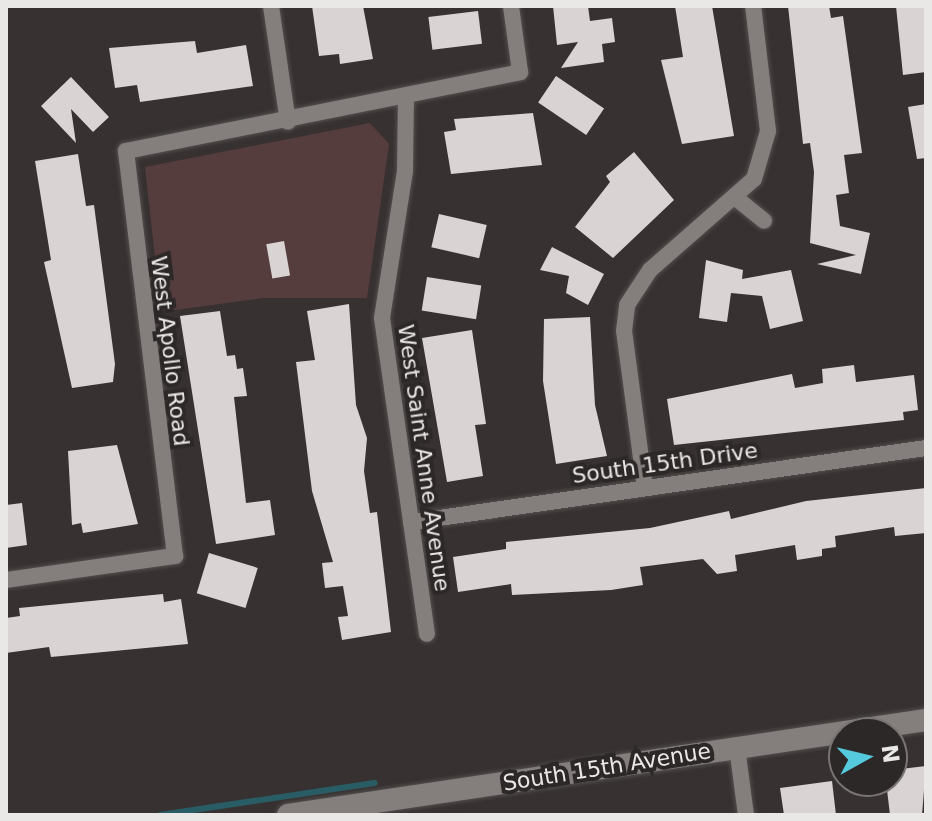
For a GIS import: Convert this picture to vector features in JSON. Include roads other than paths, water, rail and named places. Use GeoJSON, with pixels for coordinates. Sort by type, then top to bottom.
{"type":"FeatureCollection","features":[{"type":"Feature","properties":{"kind":"street"},"geometry":{"type":"LineString","coordinates":[[271,6],[288,122],[520,72],[511,6]]}},
{"type":"Feature","properties":{"kind":"street"},"geometry":{"type":"LineString","coordinates":[[645,488],[624,331],[627,305],[650,270],[736,198],[754,179],[768,131],[753,6]]}},
{"type":"Feature","properties":{"kind":"street","name":"West Saint Anne Avenue"},"geometry":{"type":"LineString","coordinates":[[406,97],[405,171],[382,318],[427,634]]}},
{"type":"Feature","properties":{"kind":"street","name":"West Apollo Road"},"geometry":{"type":"LineString","coordinates":[[6,580],[175,556],[126,151],[288,122]]}},
{"type":"Feature","properties":{"kind":"street"},"geometry":{"type":"LineString","coordinates":[[736,198],[764,221]]}},
{"type":"Feature","properties":{"kind":"street","name":"South 15th Drive"},"geometry":{"type":"LineString","coordinates":[[411,522],[926,448]]}},
{"type":"Feature","properties":{"kind":"street","name":"South 15th Avenue"},"geometry":{"type":"LineString","coordinates":[[288,815],[926,720]]}},
{"type":"Feature","properties":{"kind":"street"},"geometry":{"type":"LineString","coordinates":[[737,747],[746,815]]}},
{"type":"Feature","properties":{"kind":"waterway"},"geometry":{"type":"LineString","coordinates":[[160,815],[375,783]]}}]}
